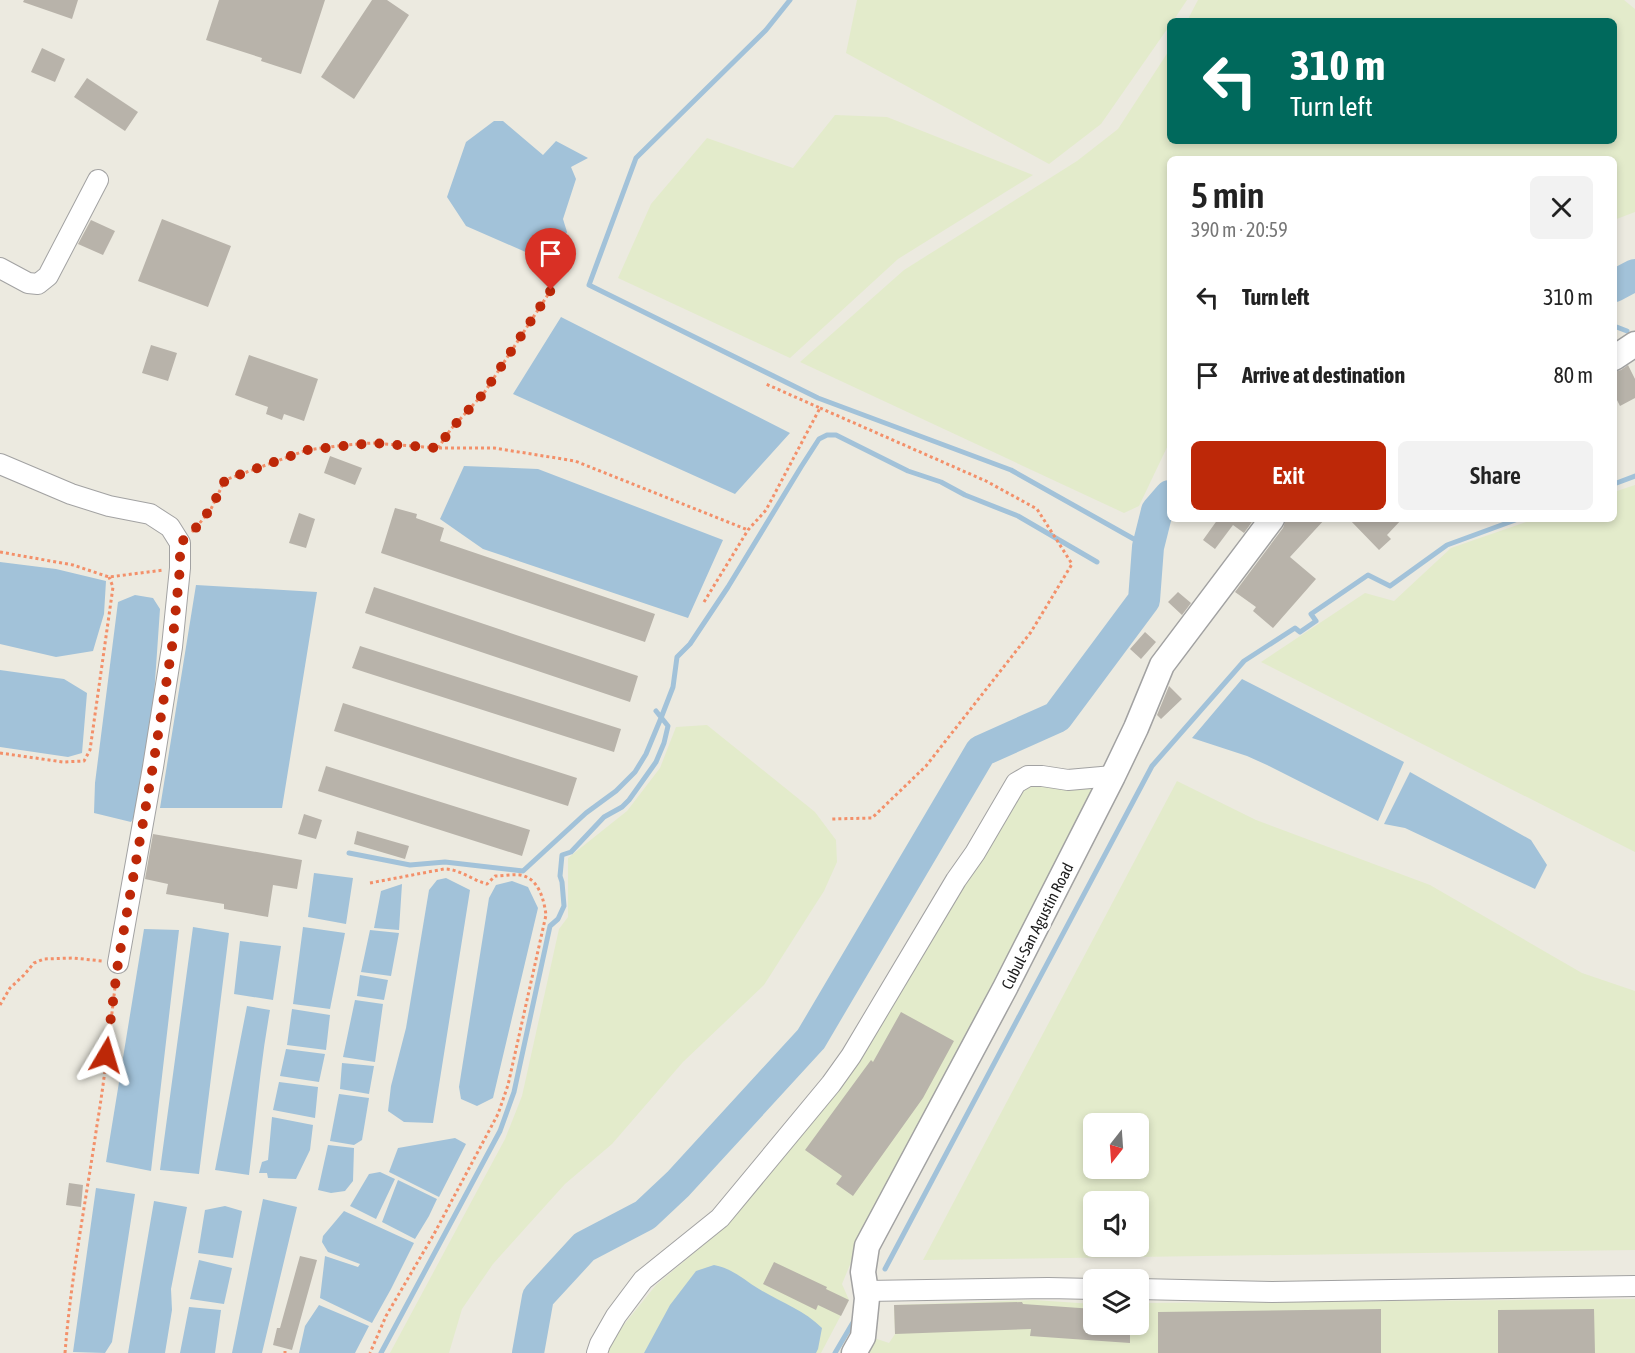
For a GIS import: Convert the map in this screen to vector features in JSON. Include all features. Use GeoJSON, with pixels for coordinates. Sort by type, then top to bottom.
{"type":"FeatureCollection","features":[{"type":"Feature","properties":{"kind":"street"},"geometry":{"type":"LineString","coordinates":[[0,268],[28,283],[38,284],[48,276],[98,180]]}},
{"type":"Feature","properties":{"kind":"street"},"geometry":{"type":"LineString","coordinates":[[1617,356],[1635,344]]}},
{"type":"Feature","properties":{"kind":"street"},"geometry":{"type":"LineString","coordinates":[[0,464],[71,494],[109,506],[150,514],[170,527],[180,543],[180,568],[172,647],[118,963]]}},
{"type":"Feature","properties":{"kind":"street","name":"Cubul-San Agustin Road"},"geometry":{"type":"LineString","coordinates":[[854,1353],[863,1337],[867,1298],[863,1272],[867,1246],[1005,988],[1113,776],[1137,728],[1162,665],[1270,522]]}},
{"type":"Feature","properties":{"kind":"street"},"geometry":{"type":"LineString","coordinates":[[597,1353],[616,1316],[643,1280],[720,1218],[831,1084],[851,1056],[1016,783],[1028,776],[1068,780],[1113,776]]}},
{"type":"Feature","properties":{"kind":"street"},"geometry":{"type":"LineString","coordinates":[[1149,1289],[1272,1292],[1635,1286]]}},
{"type":"Feature","properties":{"kind":"street"},"geometry":{"type":"LineString","coordinates":[[866,1291],[1083,1288]]}},
{"type":"Feature","properties":{"kind":"path"},"geometry":{"type":"LineString","coordinates":[[438,448],[451,429],[484,393],[551,290]]}},
{"type":"Feature","properties":{"kind":"path"},"geometry":{"type":"LineString","coordinates":[[766,384],[986,481],[1037,509],[1072,564],[1031,632],[926,766],[872,818],[831,819]]}},
{"type":"Feature","properties":{"kind":"path"},"geometry":{"type":"LineString","coordinates":[[704,602],[748,530],[766,510],[820,408]]}},
{"type":"Feature","properties":{"kind":"path"},"geometry":{"type":"LineString","coordinates":[[180,543],[210,511],[225,480],[307,450],[372,443],[438,448],[494,448],[575,461],[748,530]]}},
{"type":"Feature","properties":{"kind":"path"},"geometry":{"type":"LineString","coordinates":[[0,552],[73,566],[109,577],[180,568]]}},
{"type":"Feature","properties":{"kind":"path"},"geometry":{"type":"LineString","coordinates":[[0,753],[63,762],[84,761],[90,750],[113,587],[109,577]]}},
{"type":"Feature","properties":{"kind":"path"},"geometry":{"type":"LineString","coordinates":[[370,883],[444,869],[454,869],[487,884],[495,876],[522,875],[530,879],[543,896],[546,915],[508,1085],[498,1114],[434,1234],[386,1316],[370,1353]]}},
{"type":"Feature","properties":{"kind":"path"},"geometry":{"type":"LineString","coordinates":[[0,1005],[10,988],[34,963],[73,958],[118,963],[98,1124],[68,1313],[65,1353]]}},
{"type":"Feature","properties":{"kind":"green space"},"geometry":{"type":"Polygon","coordinates":[[[857,0],[1187,0],[1175,18],[1167,18],[1167,29],[1101,124],[1049,164],[846,53],[857,0]]]}},
{"type":"Feature","properties":{"kind":"green space"},"geometry":{"type":"Polygon","coordinates":[[[1198,0],[1624,0],[1635,9],[1635,212],[1617,219],[1617,156],[1167,156],[1167,447],[1139,506],[1124,513],[800,362],[904,270],[1077,161],[1118,129],[1167,54],[1167,144],[1617,144],[1617,18],[1189,18],[1198,0]]]}},
{"type":"Feature","properties":{"kind":"green space"},"geometry":{"type":"Polygon","coordinates":[[[835,115],[887,117],[1033,175],[898,259],[790,358],[618,278],[651,204],[707,138],[793,168],[835,115]]]}},
{"type":"Feature","properties":{"kind":"green space"},"geometry":{"type":"Polygon","coordinates":[[[1635,485],[1635,852],[1261,662],[1365,593],[1394,601],[1451,548],[1526,522],[1617,522],[1617,491],[1635,485]]]}},
{"type":"Feature","properties":{"kind":"green space"},"geometry":{"type":"Polygon","coordinates":[[[707,725],[815,812],[836,840],[837,862],[824,891],[764,985],[683,1062],[612,1144],[565,1184],[493,1264],[462,1309],[449,1353],[390,1353],[505,1139],[522,1096],[559,929],[568,917],[568,858],[627,811],[660,768],[676,727],[707,725]]]}},
{"type":"Feature","properties":{"kind":"green space"},"geometry":{"type":"Polygon","coordinates":[[[1177,781],[1256,820],[1430,885],[1582,973],[1635,991],[1635,1250],[1149,1257],[1149,1191],[1083,1191],[1083,1257],[1137,1257],[923,1260],[1177,781]]]}},
{"type":"Feature","properties":{"kind":"green space"},"geometry":{"type":"Polygon","coordinates":[[[1031,784],[1089,786],[1095,796],[1045,884],[974,1029],[854,1255],[842,1284],[849,1300],[821,1353],[606,1353],[622,1327],[656,1285],[727,1225],[831,1097],[995,828],[1031,784]]]}},
{"type":"Feature","properties":{"kind":"green space"},"geometry":{"type":"Polygon","coordinates":[[[1635,1299],[1635,1353],[863,1353],[874,1338],[889,1343],[895,1334],[894,1305],[1034,1300],[1083,1303],[1083,1335],[1149,1335],[1149,1303],[1635,1299]]]}},
{"type":"Feature","properties":{"kind":"water"},"geometry":{"type":"Polygon","coordinates":[[[494,121],[503,121],[543,155],[556,141],[588,158],[571,167],[576,179],[563,219],[567,232],[557,254],[537,257],[466,226],[447,197],[466,142],[494,121]]]}},
{"type":"Feature","properties":{"kind":"water"},"geometry":{"type":"Polygon","coordinates":[[[561,317],[790,433],[735,494],[513,394],[561,317]]]}},
{"type":"Feature","properties":{"kind":"water"},"geometry":{"type":"Polygon","coordinates":[[[464,466],[538,469],[723,540],[688,618],[483,549],[440,519],[464,466]]]}},
{"type":"Feature","properties":{"kind":"water"},"geometry":{"type":"Polygon","coordinates":[[[0,562],[56,569],[106,581],[104,614],[93,651],[56,657],[0,644],[0,562]]]}},
{"type":"Feature","properties":{"kind":"water"},"geometry":{"type":"Polygon","coordinates":[[[196,585],[317,592],[282,808],[160,808],[196,585]]]}},
{"type":"Feature","properties":{"kind":"water"},"geometry":{"type":"Polygon","coordinates":[[[135,595],[153,598],[160,609],[154,696],[137,813],[131,822],[94,813],[95,783],[118,602],[135,595]]]}},
{"type":"Feature","properties":{"kind":"water"},"geometry":{"type":"Polygon","coordinates":[[[0,670],[64,679],[87,693],[82,753],[68,757],[0,747],[0,670]]]}},
{"type":"Feature","properties":{"kind":"water"},"geometry":{"type":"Polygon","coordinates":[[[1242,679],[1404,762],[1378,821],[1247,756],[1192,738],[1242,679]]]}},
{"type":"Feature","properties":{"kind":"water"},"geometry":{"type":"Polygon","coordinates":[[[1410,772],[1531,840],[1547,865],[1535,889],[1405,828],[1384,824],[1410,772]]]}},
{"type":"Feature","properties":{"kind":"water"},"geometry":{"type":"Polygon","coordinates":[[[314,873],[353,878],[346,924],[308,917],[314,873]]]}},
{"type":"Feature","properties":{"kind":"water"},"geometry":{"type":"Polygon","coordinates":[[[446,878],[470,890],[433,1123],[404,1122],[388,1111],[391,1086],[406,1028],[429,890],[437,880],[446,878]]]}},
{"type":"Feature","properties":{"kind":"water"},"geometry":{"type":"Polygon","coordinates":[[[512,881],[528,887],[538,908],[493,1098],[477,1106],[461,1099],[459,1087],[489,898],[496,885],[512,881]]]}},
{"type":"Feature","properties":{"kind":"water"},"geometry":{"type":"Polygon","coordinates":[[[402,884],[399,930],[374,928],[381,891],[402,884]]]}},
{"type":"Feature","properties":{"kind":"water"},"geometry":{"type":"Polygon","coordinates":[[[193,927],[229,933],[199,1174],[160,1170],[193,927]]]}},
{"type":"Feature","properties":{"kind":"water"},"geometry":{"type":"Polygon","coordinates":[[[303,927],[345,933],[330,1009],[293,1004],[303,927]]]}},
{"type":"Feature","properties":{"kind":"water"},"geometry":{"type":"Polygon","coordinates":[[[144,929],[179,930],[151,1171],[106,1162],[144,929]]]}},
{"type":"Feature","properties":{"kind":"water"},"geometry":{"type":"Polygon","coordinates":[[[370,930],[399,933],[391,976],[361,972],[370,930]]]}},
{"type":"Feature","properties":{"kind":"water"},"geometry":{"type":"Polygon","coordinates":[[[240,941],[281,946],[273,1000],[234,994],[240,941]]]}},
{"type":"Feature","properties":{"kind":"water"},"geometry":{"type":"Polygon","coordinates":[[[360,975],[388,980],[384,1000],[357,996],[360,975]]]}},
{"type":"Feature","properties":{"kind":"water"},"geometry":{"type":"Polygon","coordinates":[[[355,1000],[383,1004],[375,1062],[343,1057],[355,1000]]]}},
{"type":"Feature","properties":{"kind":"water"},"geometry":{"type":"Polygon","coordinates":[[[247,1006],[270,1010],[249,1175],[215,1170],[247,1006]]]}},
{"type":"Feature","properties":{"kind":"water"},"geometry":{"type":"Polygon","coordinates":[[[292,1009],[330,1015],[326,1050],[287,1045],[292,1009]]]}},
{"type":"Feature","properties":{"kind":"water"},"geometry":{"type":"Polygon","coordinates":[[[286,1049],[325,1054],[319,1082],[280,1076],[286,1049]]]}},
{"type":"Feature","properties":{"kind":"water"},"geometry":{"type":"Polygon","coordinates":[[[342,1063],[374,1066],[369,1094],[340,1089],[342,1063]]]}},
{"type":"Feature","properties":{"kind":"water"},"geometry":{"type":"Polygon","coordinates":[[[279,1082],[318,1087],[315,1118],[273,1110],[279,1082]]]}},
{"type":"Feature","properties":{"kind":"water"},"geometry":{"type":"Polygon","coordinates":[[[339,1094],[369,1098],[362,1140],[354,1145],[330,1141],[339,1094]]]}},
{"type":"Feature","properties":{"kind":"water"},"geometry":{"type":"Polygon","coordinates":[[[272,1117],[313,1125],[310,1150],[296,1179],[268,1178],[267,1173],[259,1173],[262,1162],[268,1160],[272,1117]]]}},
{"type":"Feature","properties":{"kind":"water"},"geometry":{"type":"Polygon","coordinates":[[[455,1138],[466,1144],[439,1197],[389,1172],[398,1148],[455,1138]]]}},
{"type":"Feature","properties":{"kind":"water"},"geometry":{"type":"Polygon","coordinates":[[[328,1145],[354,1148],[353,1181],[345,1191],[331,1193],[318,1190],[328,1145]]]}},
{"type":"Feature","properties":{"kind":"water"},"geometry":{"type":"Polygon","coordinates":[[[380,1172],[395,1179],[376,1219],[350,1206],[369,1174],[380,1172]]]}},
{"type":"Feature","properties":{"kind":"water"},"geometry":{"type":"Polygon","coordinates":[[[398,1180],[437,1199],[415,1239],[382,1222],[398,1180]]]}},
{"type":"Feature","properties":{"kind":"water"},"geometry":{"type":"Polygon","coordinates":[[[96,1188],[135,1194],[112,1342],[105,1353],[73,1352],[96,1188]]]}},
{"type":"Feature","properties":{"kind":"water"},"geometry":{"type":"Polygon","coordinates":[[[263,1199],[297,1207],[262,1353],[232,1353],[263,1199]]]}},
{"type":"Feature","properties":{"kind":"water"},"geometry":{"type":"Polygon","coordinates":[[[154,1201],[187,1207],[171,1289],[172,1310],[165,1353],[128,1353],[154,1201]]]}},
{"type":"Feature","properties":{"kind":"water"},"geometry":{"type":"Polygon","coordinates":[[[225,1206],[242,1211],[233,1258],[198,1253],[205,1210],[225,1206]]]}},
{"type":"Feature","properties":{"kind":"water"},"geometry":{"type":"Polygon","coordinates":[[[344,1211],[414,1243],[372,1323],[320,1298],[325,1256],[358,1267],[360,1264],[328,1252],[322,1242],[323,1236],[344,1211]]]}},
{"type":"Feature","properties":{"kind":"water"},"geometry":{"type":"Polygon","coordinates":[[[199,1260],[232,1268],[224,1304],[190,1299],[199,1260]]]}},
{"type":"Feature","properties":{"kind":"water"},"geometry":{"type":"Polygon","coordinates":[[[714,1265],[732,1272],[800,1311],[822,1328],[816,1353],[644,1353],[670,1305],[696,1271],[714,1265]]]}},
{"type":"Feature","properties":{"kind":"water"},"geometry":{"type":"Polygon","coordinates":[[[319,1305],[369,1326],[355,1353],[299,1353],[305,1326],[319,1305]]]}},
{"type":"Feature","properties":{"kind":"water"},"geometry":{"type":"Polygon","coordinates":[[[189,1307],[221,1310],[215,1353],[180,1353],[189,1307]]]}},
{"type":"Feature","properties":{"kind":"building"},"geometry":{"type":"Polygon","coordinates":[[[24,0],[78,0],[72,19],[23,2],[24,0]]]}},
{"type":"Feature","properties":{"kind":"building"},"geometry":{"type":"Polygon","coordinates":[[[219,0],[325,0],[301,74],[261,61],[262,58],[206,40],[219,0]]]}},
{"type":"Feature","properties":{"kind":"building"},"geometry":{"type":"Polygon","coordinates":[[[372,0],[387,0],[409,15],[354,99],[321,77],[372,0]]]}},
{"type":"Feature","properties":{"kind":"building"},"geometry":{"type":"Polygon","coordinates":[[[42,48],[65,59],[55,82],[31,72],[42,48]]]}},
{"type":"Feature","properties":{"kind":"building"},"geometry":{"type":"Polygon","coordinates":[[[87,78],[138,112],[125,131],[74,97],[87,78]]]}},
{"type":"Feature","properties":{"kind":"building"},"geometry":{"type":"Polygon","coordinates":[[[162,219],[231,246],[208,307],[138,281],[162,219]]]}},
{"type":"Feature","properties":{"kind":"building"},"geometry":{"type":"Polygon","coordinates":[[[91,220],[115,231],[103,255],[78,244],[91,220]]]}},
{"type":"Feature","properties":{"kind":"building"},"geometry":{"type":"Polygon","coordinates":[[[151,345],[177,353],[168,381],[142,373],[151,345]]]}},
{"type":"Feature","properties":{"kind":"building"},"geometry":{"type":"Polygon","coordinates":[[[249,355],[318,379],[304,421],[284,414],[282,420],[266,414],[268,407],[235,395],[249,355]]]}},
{"type":"Feature","properties":{"kind":"building"},"geometry":{"type":"Polygon","coordinates":[[[1628,365],[1635,379],[1635,398],[1620,406],[1617,400],[1617,371],[1628,365]]]}},
{"type":"Feature","properties":{"kind":"building"},"geometry":{"type":"Polygon","coordinates":[[[330,456],[362,468],[355,485],[324,473],[330,456]]]}},
{"type":"Feature","properties":{"kind":"building"},"geometry":{"type":"Polygon","coordinates":[[[395,508],[417,514],[416,518],[444,528],[440,541],[655,614],[645,642],[381,553],[395,508]]]}},
{"type":"Feature","properties":{"kind":"building"},"geometry":{"type":"Polygon","coordinates":[[[299,513],[315,519],[306,548],[289,543],[299,513]]]}},
{"type":"Feature","properties":{"kind":"building"},"geometry":{"type":"Polygon","coordinates":[[[1216,522],[1252,522],[1244,533],[1233,525],[1215,549],[1203,540],[1216,522]]]}},
{"type":"Feature","properties":{"kind":"building"},"geometry":{"type":"Polygon","coordinates":[[[1285,522],[1322,522],[1290,557],[1316,579],[1273,628],[1253,611],[1256,607],[1235,592],[1283,528],[1285,522]]]}},
{"type":"Feature","properties":{"kind":"building"},"geometry":{"type":"Polygon","coordinates":[[[1352,522],[1399,522],[1387,535],[1391,539],[1379,550],[1352,522]]]}},
{"type":"Feature","properties":{"kind":"building"},"geometry":{"type":"Polygon","coordinates":[[[374,587],[638,676],[630,702],[365,613],[374,587]]]}},
{"type":"Feature","properties":{"kind":"building"},"geometry":{"type":"Polygon","coordinates":[[[1178,592],[1191,603],[1182,615],[1168,602],[1178,592]]]}},
{"type":"Feature","properties":{"kind":"building"},"geometry":{"type":"Polygon","coordinates":[[[1145,632],[1156,642],[1141,659],[1130,649],[1145,632]]]}},
{"type":"Feature","properties":{"kind":"building"},"geometry":{"type":"Polygon","coordinates":[[[360,646],[621,729],[614,752],[352,668],[360,646]]]}},
{"type":"Feature","properties":{"kind":"building"},"geometry":{"type":"Polygon","coordinates":[[[1169,686],[1182,699],[1161,719],[1157,715],[1169,686]]]}},
{"type":"Feature","properties":{"kind":"building"},"geometry":{"type":"Polygon","coordinates":[[[343,703],[577,778],[568,806],[334,731],[343,703]]]}},
{"type":"Feature","properties":{"kind":"building"},"geometry":{"type":"Polygon","coordinates":[[[326,766],[530,830],[522,856],[318,791],[326,766]]]}},
{"type":"Feature","properties":{"kind":"building"},"geometry":{"type":"Polygon","coordinates":[[[304,814],[322,820],[316,839],[298,834],[304,814]]]}},
{"type":"Feature","properties":{"kind":"building"},"geometry":{"type":"Polygon","coordinates":[[[357,831],[409,846],[405,859],[354,844],[357,831]]]}},
{"type":"Feature","properties":{"kind":"building"},"geometry":{"type":"Polygon","coordinates":[[[153,834],[302,860],[297,889],[273,885],[268,917],[224,909],[224,904],[166,894],[168,884],[145,879],[153,834]]]}},
{"type":"Feature","properties":{"kind":"building"},"geometry":{"type":"Polygon","coordinates":[[[901,1012],[954,1041],[923,1098],[853,1196],[836,1184],[842,1176],[805,1150],[871,1060],[873,1062],[901,1012]]]}},
{"type":"Feature","properties":{"kind":"building"},"geometry":{"type":"Polygon","coordinates":[[[69,1183],[83,1185],[81,1207],[66,1205],[69,1183]]]}},
{"type":"Feature","properties":{"kind":"building"},"geometry":{"type":"Polygon","coordinates":[[[300,1256],[317,1260],[292,1350],[273,1345],[300,1256]]]}},
{"type":"Feature","properties":{"kind":"building"},"geometry":{"type":"Polygon","coordinates":[[[774,1262],[849,1300],[841,1316],[818,1305],[816,1310],[763,1284],[774,1262]]]}},
{"type":"Feature","properties":{"kind":"building"},"geometry":{"type":"Polygon","coordinates":[[[1022,1302],[1023,1304],[1083,1308],[1083,1335],[1130,1335],[1130,1343],[1030,1336],[1031,1329],[895,1334],[894,1305],[1022,1302]]]}},
{"type":"Feature","properties":{"kind":"building"},"geometry":{"type":"Polygon","coordinates":[[[1381,1309],[1381,1353],[1158,1353],[1158,1312],[1381,1309]]]}},
{"type":"Feature","properties":{"kind":"building"},"geometry":{"type":"Polygon","coordinates":[[[1594,1309],[1595,1353],[1498,1353],[1498,1310],[1594,1309]]]}},
{"type":"Feature","properties":{"kind":"waterway"},"geometry":{"type":"LineString","coordinates":[[790,0],[766,30],[636,158],[589,285],[818,398],[1011,470],[1148,547]]}},
{"type":"Feature","properties":{"kind":"waterway"},"geometry":{"type":"LineString","coordinates":[[1617,284],[1635,275]]}},
{"type":"Feature","properties":{"kind":"waterway"},"geometry":{"type":"LineString","coordinates":[[1617,327],[1627,331]]}},
{"type":"Feature","properties":{"kind":"waterway"},"geometry":{"type":"LineString","coordinates":[[349,853],[410,865],[445,862],[523,871],[586,813],[616,791],[635,772],[646,754],[673,687],[677,657],[690,644],[728,587],[819,439],[827,435],[836,435],[908,471],[941,482],[965,495],[1018,516],[1097,562]]}},
{"type":"Feature","properties":{"kind":"waterway"},"geometry":{"type":"LineString","coordinates":[[1617,483],[1635,476]]}},
{"type":"Feature","properties":{"kind":"waterway"},"geometry":{"type":"LineString","coordinates":[[528,1353],[538,1297],[584,1247],[645,1215],[678,1184],[811,1039],[981,751],[1057,717],[1144,600],[1148,547],[1157,511],[1167,499]]}},
{"type":"Feature","properties":{"kind":"waterway"},"geometry":{"type":"LineString","coordinates":[[885,1269],[1152,766],[1244,661],[1295,628],[1300,632],[1316,621],[1311,614],[1368,575],[1390,586],[1447,545],[1510,522]]}},
{"type":"Feature","properties":{"kind":"waterway"},"geometry":{"type":"LineString","coordinates":[[381,1353],[500,1131],[514,1092],[550,926],[558,919],[564,906],[560,876],[562,855],[571,852],[604,817],[622,807],[656,762],[668,726],[656,711]]}},
{"type":"Feature","properties":{"kind":"waterway"},"geometry":{"type":"LineString","coordinates":[[835,1353],[855,1319]]}},
{"type":"Feature","properties":{"kind":"route"},"geometry":{"type":"LineString","coordinates":[[106,1055],[118,963],[172,647],[180,568],[180,543],[210,511],[225,480],[307,450],[372,443],[438,448],[451,429],[484,393],[551,290]]}}]}
